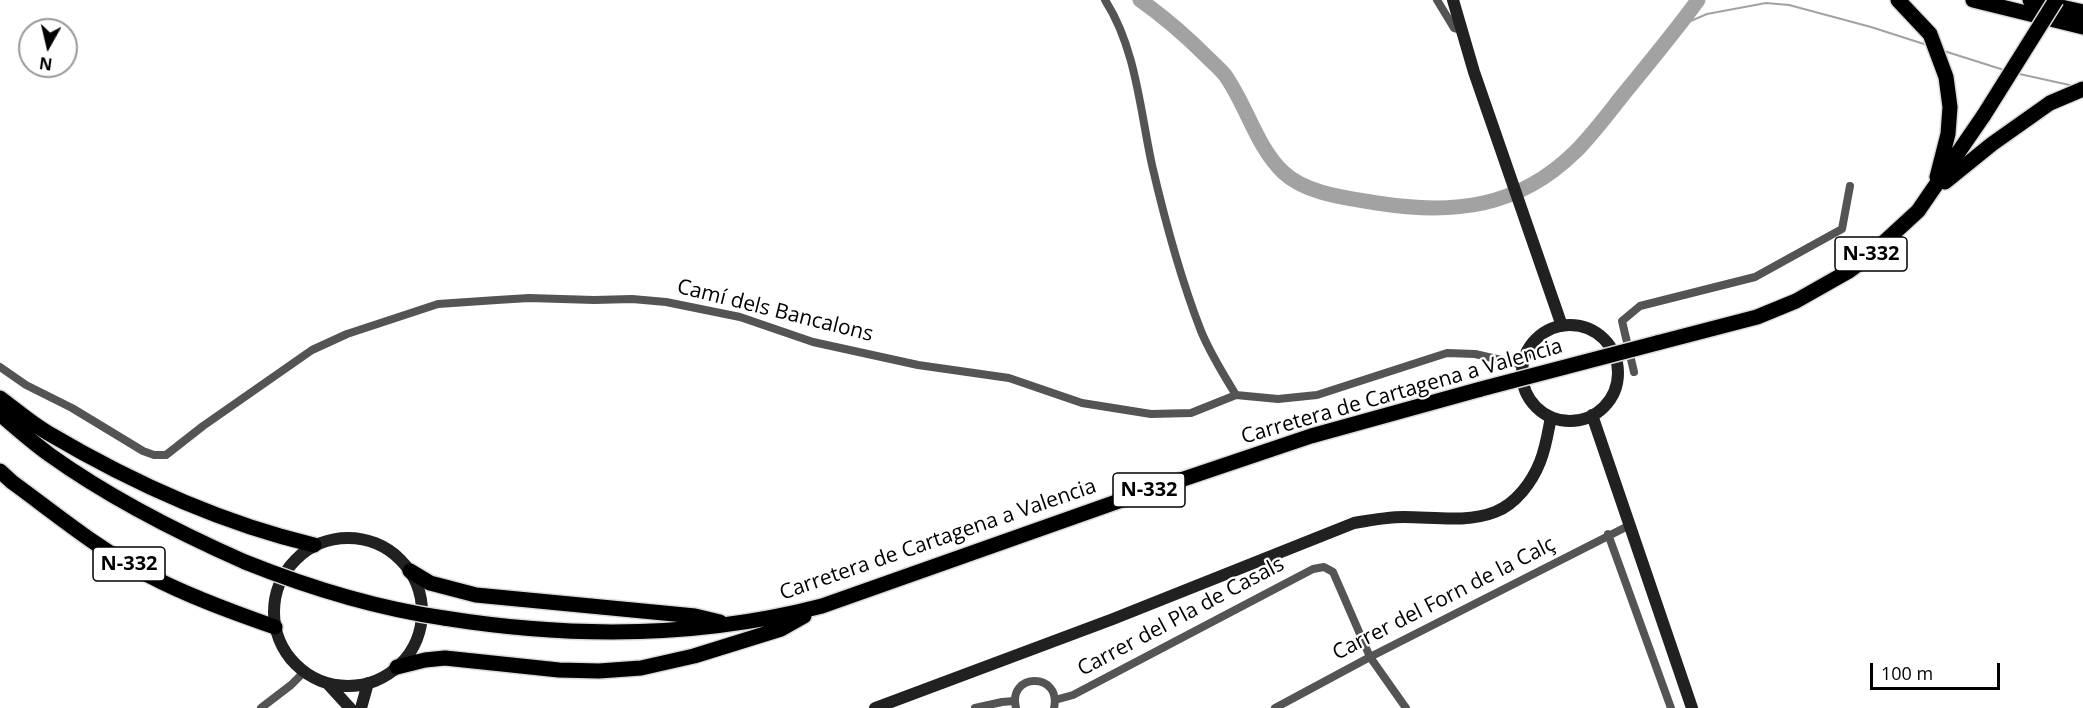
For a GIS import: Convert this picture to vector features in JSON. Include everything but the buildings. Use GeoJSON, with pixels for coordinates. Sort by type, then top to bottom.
{"type":"FeatureCollection","features":[{"type":"Feature","properties":{"kind":"highway"},"geometry":{"type":"LineString","coordinates":[[1898,0],[1930,34],[1946,77],[1950,107],[1948,134],[1933,192]]}},
{"type":"Feature","properties":{"kind":"highway"},"geometry":{"type":"LineString","coordinates":[[1973,0],[2083,27]]}},
{"type":"Feature","properties":{"kind":"highway"},"geometry":{"type":"LineString","coordinates":[[2030,0],[2083,12]]}},
{"type":"Feature","properties":{"kind":"highway","name":"Carretera de Cartagena a Valencia"},"geometry":{"type":"LineString","coordinates":[[0,414],[48,454],[101,489],[161,522],[245,562],[351,599],[491,626],[564,632],[675,630],[729,625],[785,616],[822,606],[1311,436],[1757,317],[1796,301],[1826,285],[1868,257],[1918,211],[1984,116],[2056,0]]}},
{"type":"Feature","properties":{"kind":"highway"},"geometry":{"type":"LineString","coordinates":[[1933,192],[1992,144],[2050,103],[2083,88]]}},
{"type":"Feature","properties":{"kind":"highway"},"geometry":{"type":"LineString","coordinates":[[0,398],[47,432],[143,483],[244,527],[314,545]]}},
{"type":"Feature","properties":{"kind":"highway","name":"N-332"},"geometry":{"type":"LineString","coordinates":[[0,471],[94,542],[148,575],[219,607],[275,627]]}},
{"type":"Feature","properties":{"kind":"highway"},"geometry":{"type":"LineString","coordinates":[[410,571],[430,583],[450,590],[477,595],[695,615],[729,625]]}},
{"type":"Feature","properties":{"kind":"highway"},"geometry":{"type":"LineString","coordinates":[[397,667],[445,658],[559,670],[599,671],[641,668],[694,656],[780,629],[822,606]]}},
{"type":"Feature","properties":{"kind":"main road"},"geometry":{"type":"LineString","coordinates":[[1453,0],[1500,148],[1562,326]]}},
{"type":"Feature","properties":{"kind":"main road"},"geometry":{"type":"LineString","coordinates":[[1562,326],[1582,327],[1600,336],[1609,346],[1615,358],[1617,378],[1611,397],[1603,408],[1592,416],[1579,420],[1551,417],[1540,411],[1525,390],[1522,378],[1526,354],[1535,341],[1547,331],[1562,326]]}},
{"type":"Feature","properties":{"kind":"main road"},"geometry":{"type":"LineString","coordinates":[[1592,416],[1692,708]]}},
{"type":"Feature","properties":{"kind":"main road"},"geometry":{"type":"LineString","coordinates":[[875,708],[1113,619],[1354,524],[1378,518],[1470,517],[1496,512],[1517,497],[1533,476],[1544,450],[1551,417]]}},
{"type":"Feature","properties":{"kind":"main road"},"geometry":{"type":"LineString","coordinates":[[342,538],[370,541],[399,558],[410,571],[419,590],[422,611],[419,632],[411,651],[388,674],[368,683],[348,686],[327,683],[304,672],[280,644],[275,627],[274,599],[278,586],[292,562],[314,545],[342,538]]}},
{"type":"Feature","properties":{"kind":"main road"},"geometry":{"type":"LineString","coordinates":[[327,683],[350,708]]}},
{"type":"Feature","properties":{"kind":"main road"},"geometry":{"type":"LineString","coordinates":[[362,708],[368,683]]}},
{"type":"Feature","properties":{"kind":"street"},"geometry":{"type":"LineString","coordinates":[[1105,0],[1117,19],[1131,60],[1170,240],[1202,331],[1214,359],[1236,395],[1278,399],[1317,395],[1448,353],[1475,354],[1523,366]]}},
{"type":"Feature","properties":{"kind":"street"},"geometry":{"type":"LineString","coordinates":[[1437,0],[1454,28],[1462,30]]}},
{"type":"Feature","properties":{"kind":"street"},"geometry":{"type":"LineString","coordinates":[[1634,372],[1622,321],[1640,306],[1755,278],[1817,244],[1842,229],[1850,186]]}},
{"type":"Feature","properties":{"kind":"street","name":"Camí dels Bancalons"},"geometry":{"type":"LineString","coordinates":[[0,367],[26,385],[72,408],[143,451],[160,455],[166,454],[312,350],[330,342],[438,304],[518,298],[632,299],[699,308],[740,317],[813,342],[918,365],[1009,378],[1082,403],[1151,414],[1191,413],[1236,395]]}},
{"type":"Feature","properties":{"kind":"street","name":"Carrer del Forn de la Calç"},"geometry":{"type":"LineString","coordinates":[[1275,708],[1608,534],[1630,525]]}},
{"type":"Feature","properties":{"kind":"street"},"geometry":{"type":"LineString","coordinates":[[1608,534],[1671,708]]}},
{"type":"Feature","properties":{"kind":"street","name":"Carrer del Pla de Casals"},"geometry":{"type":"LineString","coordinates":[[1054,704],[1313,569],[1324,567],[1333,572],[1370,657]]}},
{"type":"Feature","properties":{"kind":"street"},"geometry":{"type":"LineString","coordinates":[[1370,657],[1406,708]]}},
{"type":"Feature","properties":{"kind":"street"},"geometry":{"type":"LineString","coordinates":[[261,708],[304,672]]}},
{"type":"Feature","properties":{"kind":"street"},"geometry":{"type":"LineString","coordinates":[[975,708],[1002,702],[1015,705],[1019,688],[1027,682],[1037,681],[1050,687],[1054,704]]}},
{"type":"Feature","properties":{"kind":"waterway"},"geometry":{"type":"LineString","coordinates":[[1140,0],[1198,48],[1225,75],[1266,150],[1274,162],[1292,179],[1315,190],[1340,197],[1405,207],[1432,208],[1458,207],[1507,196],[1553,171],[1593,132],[1698,0]]}},
{"type":"Feature","properties":{"kind":"waterway"},"geometry":{"type":"LineString","coordinates":[[1679,26],[1707,14],[1766,3],[1789,5],[1927,45]]}},
{"type":"Feature","properties":{"kind":"waterway"},"geometry":{"type":"LineString","coordinates":[[1944,51],[2004,70]]}},
{"type":"Feature","properties":{"kind":"waterway"},"geometry":{"type":"LineString","coordinates":[[2015,73],[2074,86]]}}]}
